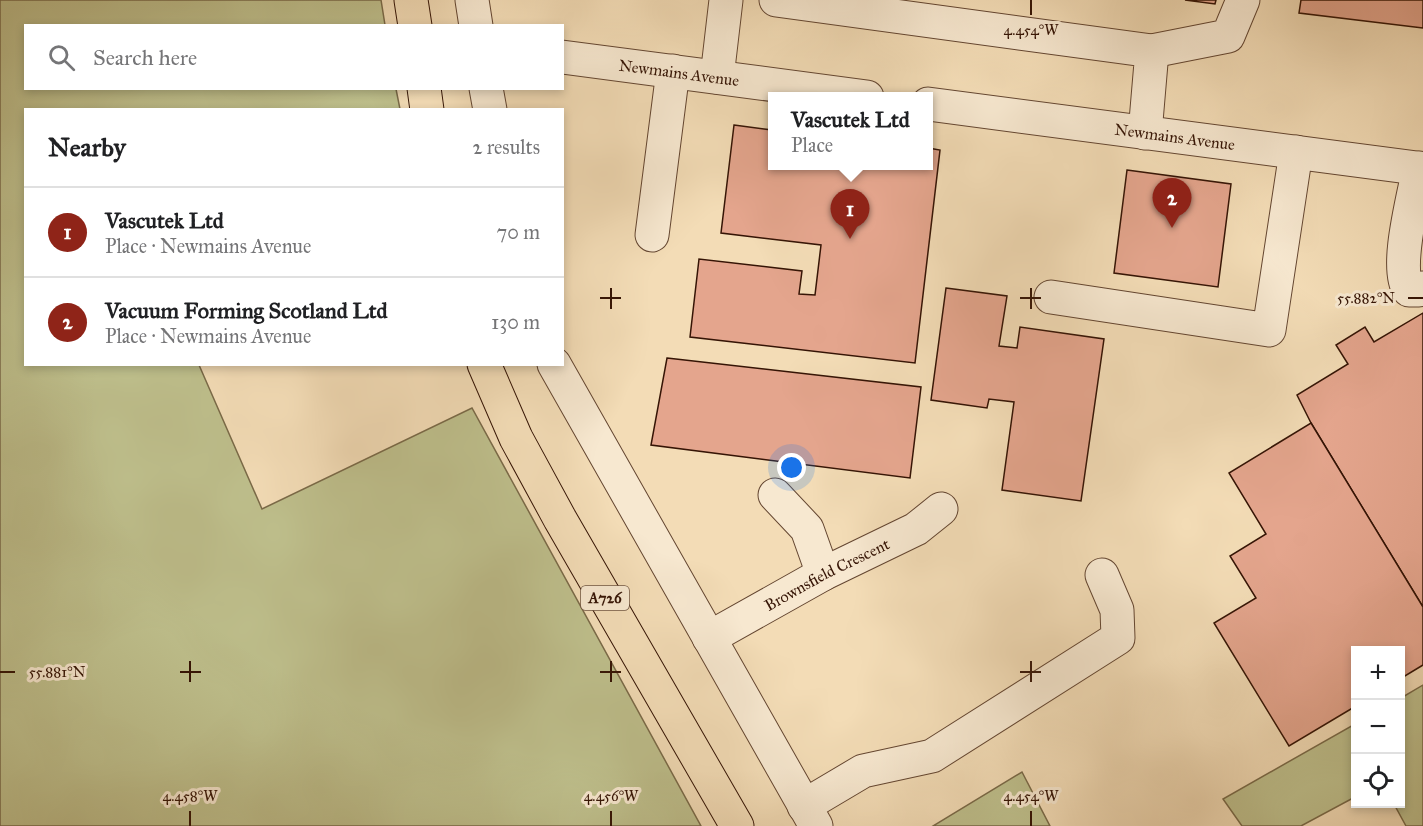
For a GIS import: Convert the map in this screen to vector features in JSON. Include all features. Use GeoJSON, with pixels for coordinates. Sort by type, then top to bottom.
{"type":"FeatureCollection","features":[{"type":"Feature","properties":{"kind":"main road"},"geometry":{"type":"LineString","coordinates":[[411,0],[415,24]]}},
{"type":"Feature","properties":{"kind":"main road"},"geometry":{"type":"LineString","coordinates":[[424,90],[427,108]]}},
{"type":"Feature","properties":{"kind":"main road","name":"A726"},"geometry":{"type":"LineString","coordinates":[[485,366],[516,438],[737,826]]}},
{"type":"Feature","properties":{"kind":"street"},"geometry":{"type":"LineString","coordinates":[[472,0],[476,24]]}},
{"type":"Feature","properties":{"kind":"street"},"geometry":{"type":"LineString","coordinates":[[717,77],[726,0]]}},
{"type":"Feature","properties":{"kind":"street"},"geometry":{"type":"LineString","coordinates":[[776,0],[1152,51],[1228,36],[1243,0]]}},
{"type":"Feature","properties":{"kind":"street"},"geometry":{"type":"LineString","coordinates":[[1145,133],[1152,51]]}},
{"type":"Feature","properties":{"kind":"street","name":"Newmains Avenue"},"geometry":{"type":"LineString","coordinates":[[564,57],[835,92]]}},
{"type":"Feature","properties":{"kind":"street"},"geometry":{"type":"LineString","coordinates":[[652,235],[673,71]]}},
{"type":"Feature","properties":{"kind":"street"},"geometry":{"type":"LineString","coordinates":[[486,90],[490,108]]}},
{"type":"Feature","properties":{"kind":"street","name":"Newmains Avenue"},"geometry":{"type":"LineString","coordinates":[[933,106],[1421,169]]}},
{"type":"Feature","properties":{"kind":"street"},"geometry":{"type":"LineString","coordinates":[[1051,297],[1269,330],[1296,152]]}},
{"type":"Feature","properties":{"kind":"street"},"geometry":{"type":"LineString","coordinates":[[1421,169],[1402,266],[1404,283],[1409,290],[1423,288]]}},
{"type":"Feature","properties":{"kind":"street"},"geometry":{"type":"LineString","coordinates":[[555,366],[810,816],[863,771],[932,756],[1118,638],[1117,610],[1102,575]]}},
{"type":"Feature","properties":{"kind":"street"},"geometry":{"type":"LineString","coordinates":[[775,495],[807,529],[823,574]]}},
{"type":"Feature","properties":{"kind":"street","name":"Brownsfield Crescent"},"geometry":{"type":"LineString","coordinates":[[709,638],[823,574],[916,529],[941,509]]}},
{"type":"Feature","properties":{"kind":"green space"},"geometry":{"type":"Polygon","coordinates":[[[0,0],[381,0],[385,24],[24,24],[24,90],[396,90],[400,108],[24,108],[24,366],[199,366],[262,509],[472,408],[701,826],[0,826],[0,0]]]}},
{"type":"Feature","properties":{"kind":"green space"},"geometry":{"type":"Polygon","coordinates":[[[1423,685],[1423,826],[1406,826],[1396,808],[1405,808],[1405,696],[1423,685]]]}},
{"type":"Feature","properties":{"kind":"green space"},"geometry":{"type":"Polygon","coordinates":[[[1351,726],[1351,799],[1301,826],[1242,826],[1223,799],[1351,726]]]}},
{"type":"Feature","properties":{"kind":"green space"},"geometry":{"type":"Polygon","coordinates":[[[1022,772],[1050,826],[933,826],[1022,772]]]}},
{"type":"Feature","properties":{"kind":"building"},"geometry":{"type":"Polygon","coordinates":[[[1185,0],[1216,0],[1215,4],[1185,0]]]}},
{"type":"Feature","properties":{"kind":"building"},"geometry":{"type":"Polygon","coordinates":[[[1301,0],[1423,0],[1423,28],[1299,13],[1301,0]]]}},
{"type":"Feature","properties":{"kind":"building"},"geometry":{"type":"Polygon","coordinates":[[[734,125],[768,129],[768,170],[933,170],[933,149],[940,150],[915,363],[690,337],[699,259],[802,271],[799,294],[815,295],[821,245],[721,233],[734,125]]]}},
{"type":"Feature","properties":{"kind":"building"},"geometry":{"type":"Polygon","coordinates":[[[1127,170],[1231,184],[1218,287],[1114,273],[1127,170]]]}},
{"type":"Feature","properties":{"kind":"building"},"geometry":{"type":"Polygon","coordinates":[[[946,288],[1007,296],[999,346],[1017,348],[1020,327],[1104,339],[1081,501],[1002,490],[1014,402],[989,399],[987,408],[931,400],[946,288]]]}},
{"type":"Feature","properties":{"kind":"building"},"geometry":{"type":"Polygon","coordinates":[[[1423,313],[1423,607],[1311,423],[1297,395],[1348,364],[1336,345],[1365,327],[1374,342],[1423,313]]]}},
{"type":"Feature","properties":{"kind":"building"},"geometry":{"type":"Polygon","coordinates":[[[667,358],[921,387],[910,478],[651,445],[667,358]]]}},
{"type":"Feature","properties":{"kind":"building"},"geometry":{"type":"Polygon","coordinates":[[[1311,423],[1423,607],[1423,665],[1405,676],[1405,646],[1351,646],[1351,709],[1289,746],[1214,623],[1256,598],[1230,556],[1266,534],[1229,473],[1311,423]]]}},
{"type":"Feature","properties":{"kind":"place","name":"Vacuum Forming Scotland Ltd"},"geometry":{"type":"Point","coordinates":[1172,228]}},
{"type":"Feature","properties":{"kind":"place","name":"Vascutek Ltd"},"geometry":{"type":"Point","coordinates":[850,239]}}]}
